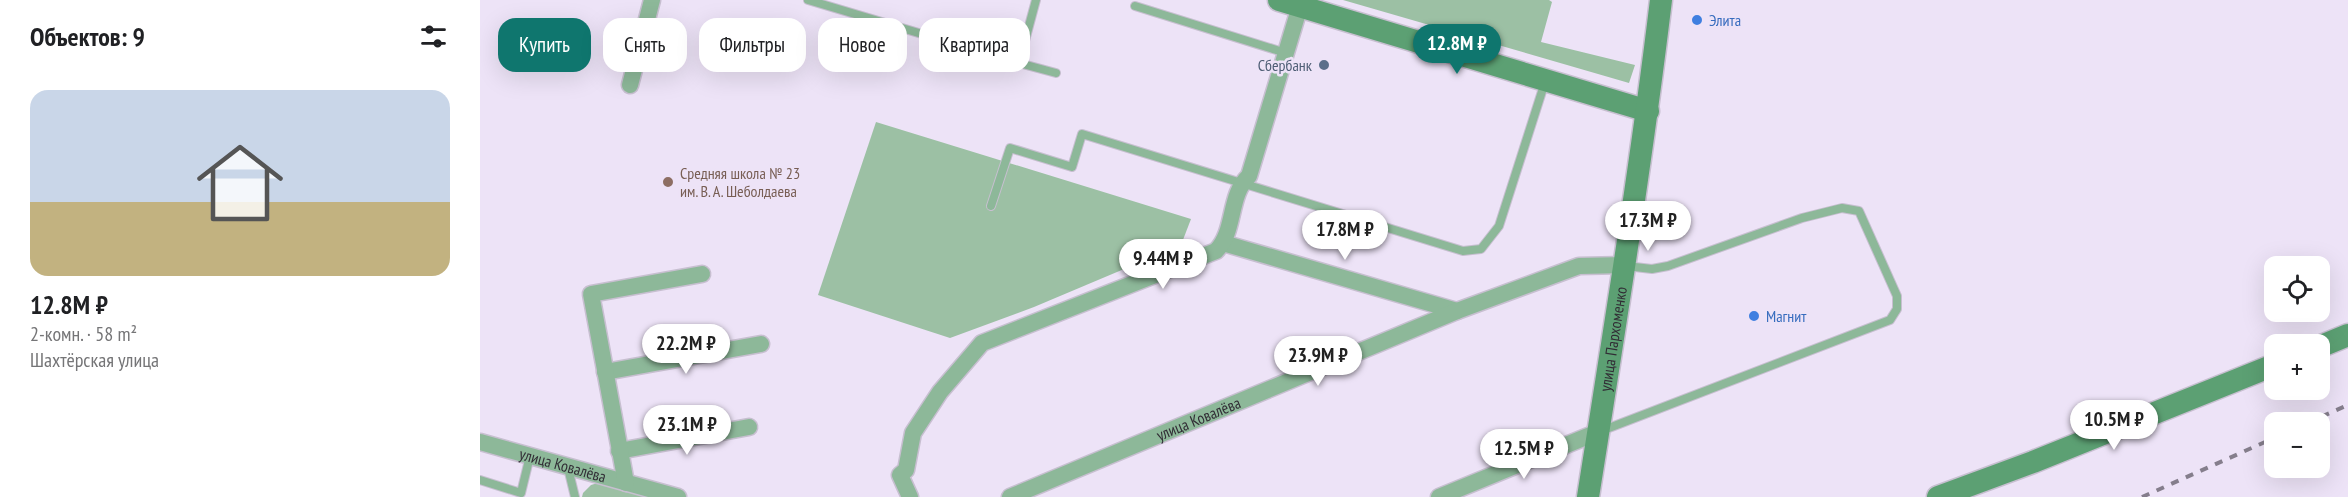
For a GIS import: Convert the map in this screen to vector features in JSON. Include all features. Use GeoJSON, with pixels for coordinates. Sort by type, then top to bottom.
{"type":"FeatureCollection","features":[{"type":"Feature","properties":{"kind":"street"},"geometry":{"type":"LineString","coordinates":[[630,85],[652,0]]}},
{"type":"Feature","properties":{"kind":"street","name":"улица Пархоменко"},"geometry":{"type":"LineString","coordinates":[[1587,497],[1626,265],[1661,0]]}},
{"type":"Feature","properties":{"kind":"street"},"geometry":{"type":"LineString","coordinates":[[910,497],[900,475],[906,470],[913,433],[940,392],[981,344],[1216,251],[1223,243],[1240,183],[1249,176],[1286,53],[1289,3],[1648,111]]}},
{"type":"Feature","properties":{"kind":"street"},"geometry":{"type":"LineString","coordinates":[[1223,243],[1457,311]]}},
{"type":"Feature","properties":{"kind":"street","name":"улица Ковалёва"},"geometry":{"type":"LineString","coordinates":[[1010,497],[1457,311],[1579,266],[1626,265]]}},
{"type":"Feature","properties":{"kind":"street"},"geometry":{"type":"LineString","coordinates":[[626,483],[591,294],[702,274]]}},
{"type":"Feature","properties":{"kind":"street"},"geometry":{"type":"LineString","coordinates":[[2330,342],[2348,335]]}},
{"type":"Feature","properties":{"kind":"street"},"geometry":{"type":"LineString","coordinates":[[605,372],[762,344]]}},
{"type":"Feature","properties":{"kind":"street"},"geometry":{"type":"LineString","coordinates":[[1938,497],[2033,462],[2264,369]]}},
{"type":"Feature","properties":{"kind":"street"},"geometry":{"type":"LineString","coordinates":[[619,451],[749,427]]}},
{"type":"Feature","properties":{"kind":"street"},"geometry":{"type":"LineString","coordinates":[[1439,497],[1598,432]]}},
{"type":"Feature","properties":{"kind":"street","name":"улица Ковалёва"},"geometry":{"type":"LineString","coordinates":[[480,442],[678,497]]}},
{"type":"Feature","properties":{"kind":"lane"},"geometry":{"type":"LineString","coordinates":[[808,0],[919,33]]}},
{"type":"Feature","properties":{"kind":"lane"},"geometry":{"type":"LineString","coordinates":[[1030,22],[1036,0]]}},
{"type":"Feature","properties":{"kind":"lane"},"geometry":{"type":"LineString","coordinates":[[1135,6],[1286,53]]}},
{"type":"Feature","properties":{"kind":"lane"},"geometry":{"type":"LineString","coordinates":[[1030,66],[1056,74]]}},
{"type":"Feature","properties":{"kind":"lane"},"geometry":{"type":"LineString","coordinates":[[991,206],[1010,148],[1072,167],[1082,134],[1463,251],[1481,249],[1498,226],[1546,80]]}},
{"type":"Feature","properties":{"kind":"lane"},"geometry":{"type":"LineString","coordinates":[[1598,432],[1890,320],[1896,309],[1897,296],[1859,212],[1842,208],[1802,218],[1668,266],[1652,269],[1626,265]]}},
{"type":"Feature","properties":{"kind":"lane"},"geometry":{"type":"LineString","coordinates":[[480,480],[521,493],[530,456]]}},
{"type":"Feature","properties":{"kind":"lane"},"geometry":{"type":"LineString","coordinates":[[568,468],[575,497]]}},
{"type":"Feature","properties":{"kind":"green space"},"geometry":{"type":"Polygon","coordinates":[[[1343,0],[1549,0],[1552,2],[1541,42],[1635,65],[1629,83],[1343,0]]]}},
{"type":"Feature","properties":{"kind":"green space"},"geometry":{"type":"Polygon","coordinates":[[[876,122],[1191,219],[1181,245],[1034,307],[950,338],[818,295],[876,122]]]}},
{"type":"Feature","properties":{"kind":"green space"},"geometry":{"type":"Polygon","coordinates":[[[601,482],[652,497],[582,497],[591,485],[601,482]]]}},
{"type":"Feature","properties":{"kind":"railway"},"geometry":{"type":"LineString","coordinates":[[2330,413],[2348,405]]}},
{"type":"Feature","properties":{"kind":"railway"},"geometry":{"type":"LineString","coordinates":[[2142,497],[2264,442]]}},
{"type":"Feature","properties":{"kind":"place","name":"Элита"},"geometry":{"type":"Point","coordinates":[1697,20]}},
{"type":"Feature","properties":{"kind":"place","name":"Сбербанк"},"geometry":{"type":"Point","coordinates":[1324,65]}},
{"type":"Feature","properties":{"kind":"place","name":"Средняя школа № 23 им. В. А. Шеболдаева"},"geometry":{"type":"Point","coordinates":[668,182]}},
{"type":"Feature","properties":{"kind":"place","name":"Магнит"},"geometry":{"type":"Point","coordinates":[1754,316]}}]}
